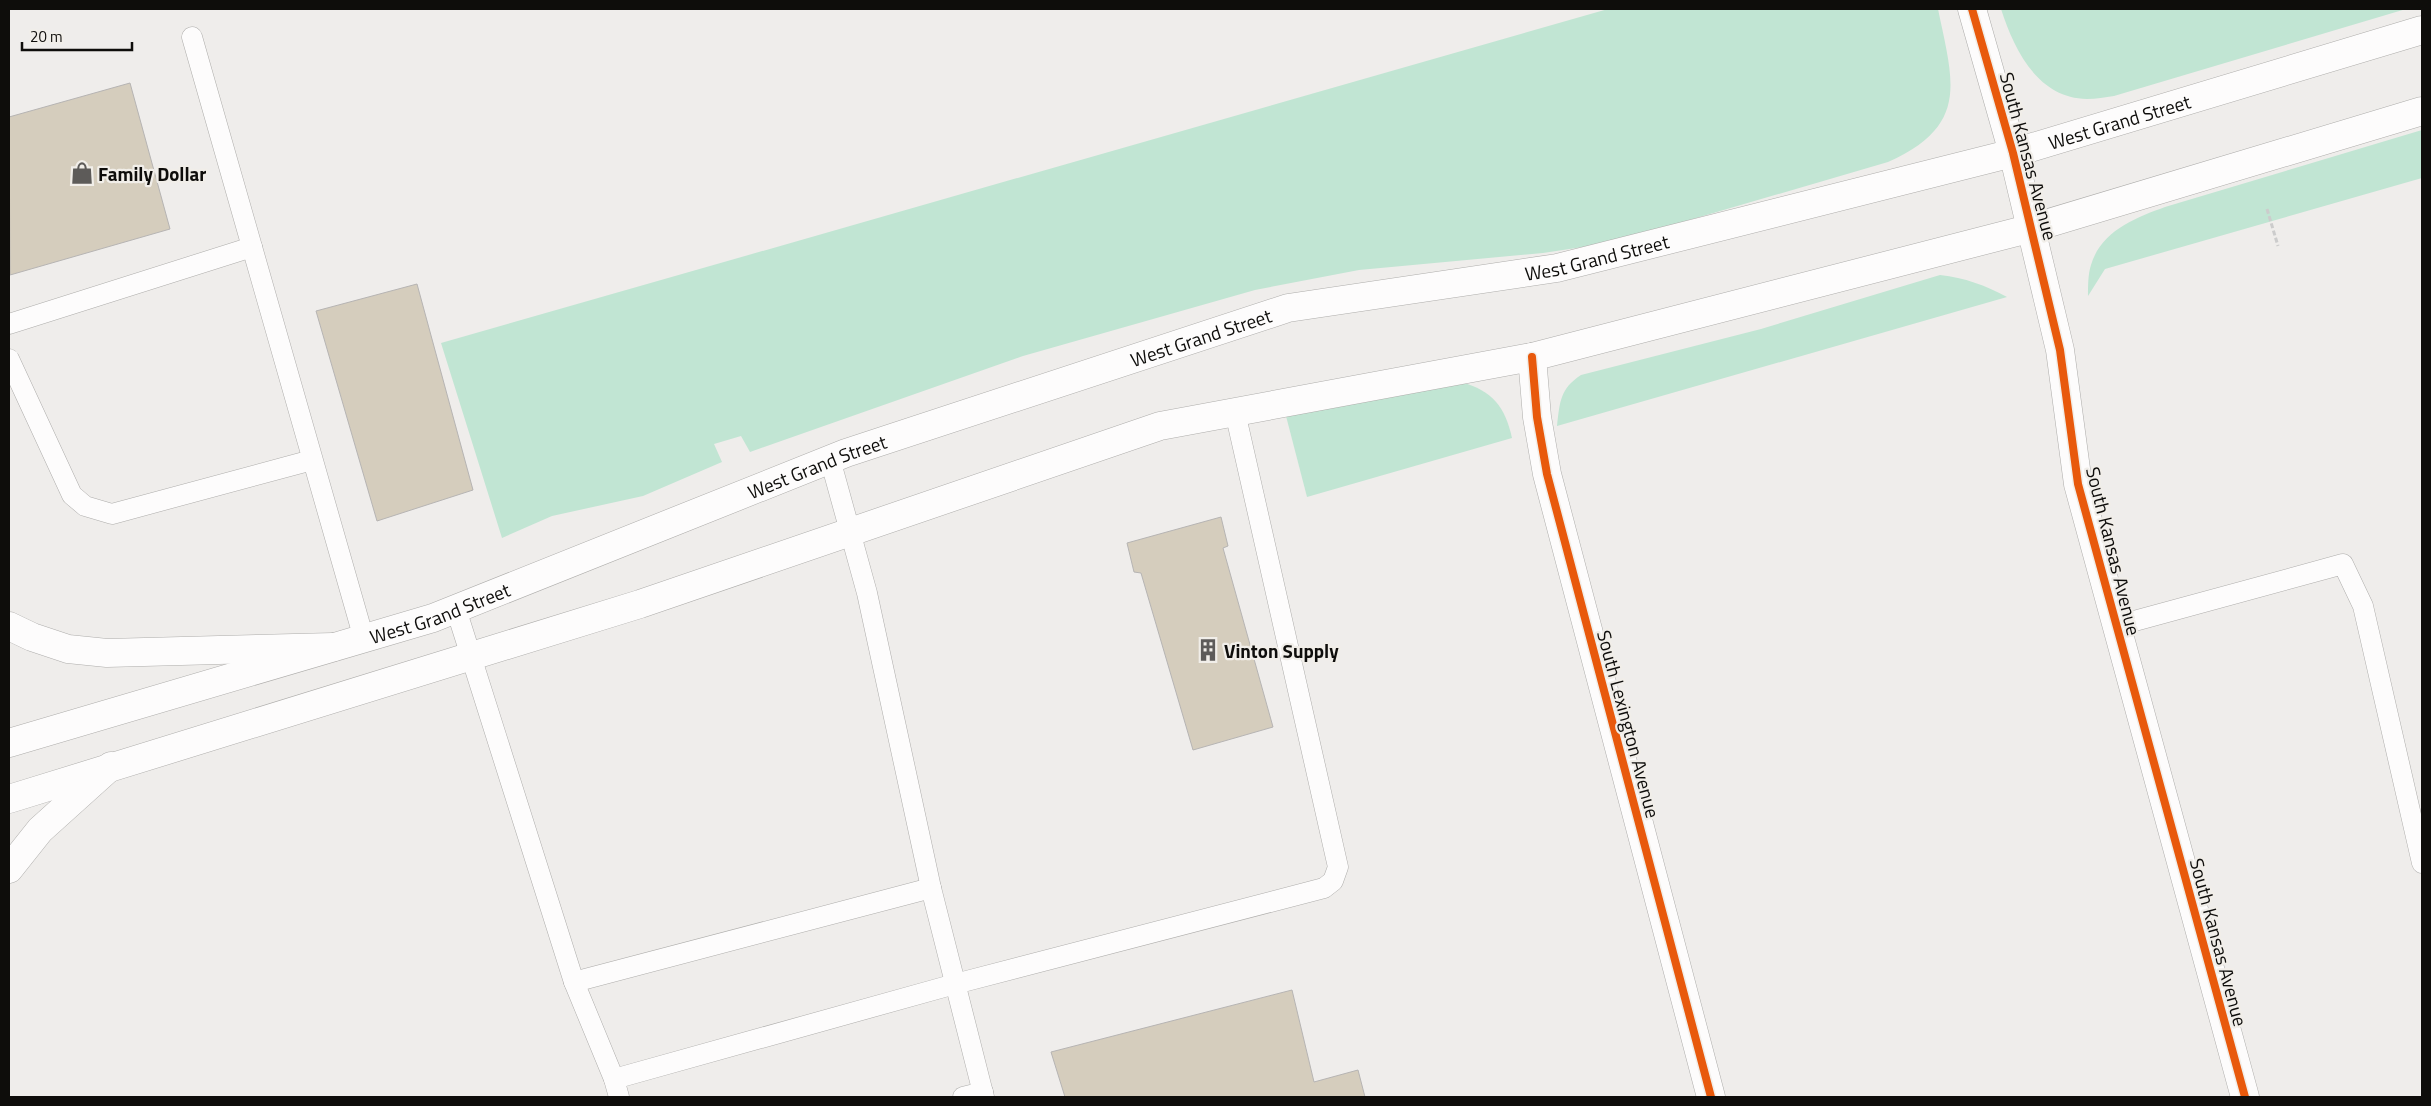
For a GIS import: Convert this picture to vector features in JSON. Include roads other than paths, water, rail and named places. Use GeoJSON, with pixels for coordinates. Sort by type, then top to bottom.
{"type":"FeatureCollection","features":[{"type":"Feature","properties":{"kind":"main road","name":"South Kansas Avenue"},"geometry":{"type":"LineString","coordinates":[[1972,9],[2013,153],[2060,350],[2078,484],[2245,1097]]}},
{"type":"Feature","properties":{"kind":"main road","name":"West Grand Street"},"geometry":{"type":"LineString","coordinates":[[9,743],[433,618],[830,459],[1288,308],[1557,268],[2013,153],[2422,30]]}},
{"type":"Feature","properties":{"kind":"main road"},"geometry":{"type":"LineString","coordinates":[[9,799],[640,604],[1160,426],[1532,357],[2032,228],[2422,111]]}},
{"type":"Feature","properties":{"kind":"main road","name":"South Lexington Avenue"},"geometry":{"type":"LineString","coordinates":[[1532,357],[1536,417],[1547,474],[1711,1097]]}},
{"type":"Feature","properties":{"kind":"main road"},"geometry":{"type":"LineString","coordinates":[[9,626],[32,637],[68,648],[107,653],[333,647]]}},
{"type":"Feature","properties":{"kind":"main road"},"geometry":{"type":"LineString","coordinates":[[9,869],[40,830],[111,766]]}},
{"type":"Feature","properties":{"kind":"lane"},"geometry":{"type":"LineString","coordinates":[[192,37],[364,639]]}},
{"type":"Feature","properties":{"kind":"lane"},"geometry":{"type":"LineString","coordinates":[[9,324],[252,247]]}},
{"type":"Feature","properties":{"kind":"lane"},"geometry":{"type":"LineString","coordinates":[[9,359],[72,495],[85,506],[112,514],[312,460]]}},
{"type":"Feature","properties":{"kind":"lane"},"geometry":{"type":"LineString","coordinates":[[456,608],[574,982],[616,1088],[955,984],[1324,888],[1333,881],[1338,867],[1235,412]]}},
{"type":"Feature","properties":{"kind":"lane"},"geometry":{"type":"LineString","coordinates":[[830,459],[867,593],[931,888],[983,1095],[963,1097]]}},
{"type":"Feature","properties":{"kind":"lane"},"geometry":{"type":"LineString","coordinates":[[2116,626],[2343,564],[2362,606],[2422,864]]}},
{"type":"Feature","properties":{"kind":"lane"},"geometry":{"type":"LineString","coordinates":[[574,982],[931,888]]}},
{"type":"Feature","properties":{"kind":"place","name":"Family Dollar"},"geometry":{"type":"Point","coordinates":[82,173]}},
{"type":"Feature","properties":{"kind":"place","name":"Vinton Supply"},"geometry":{"type":"Point","coordinates":[1208,650]}}]}
